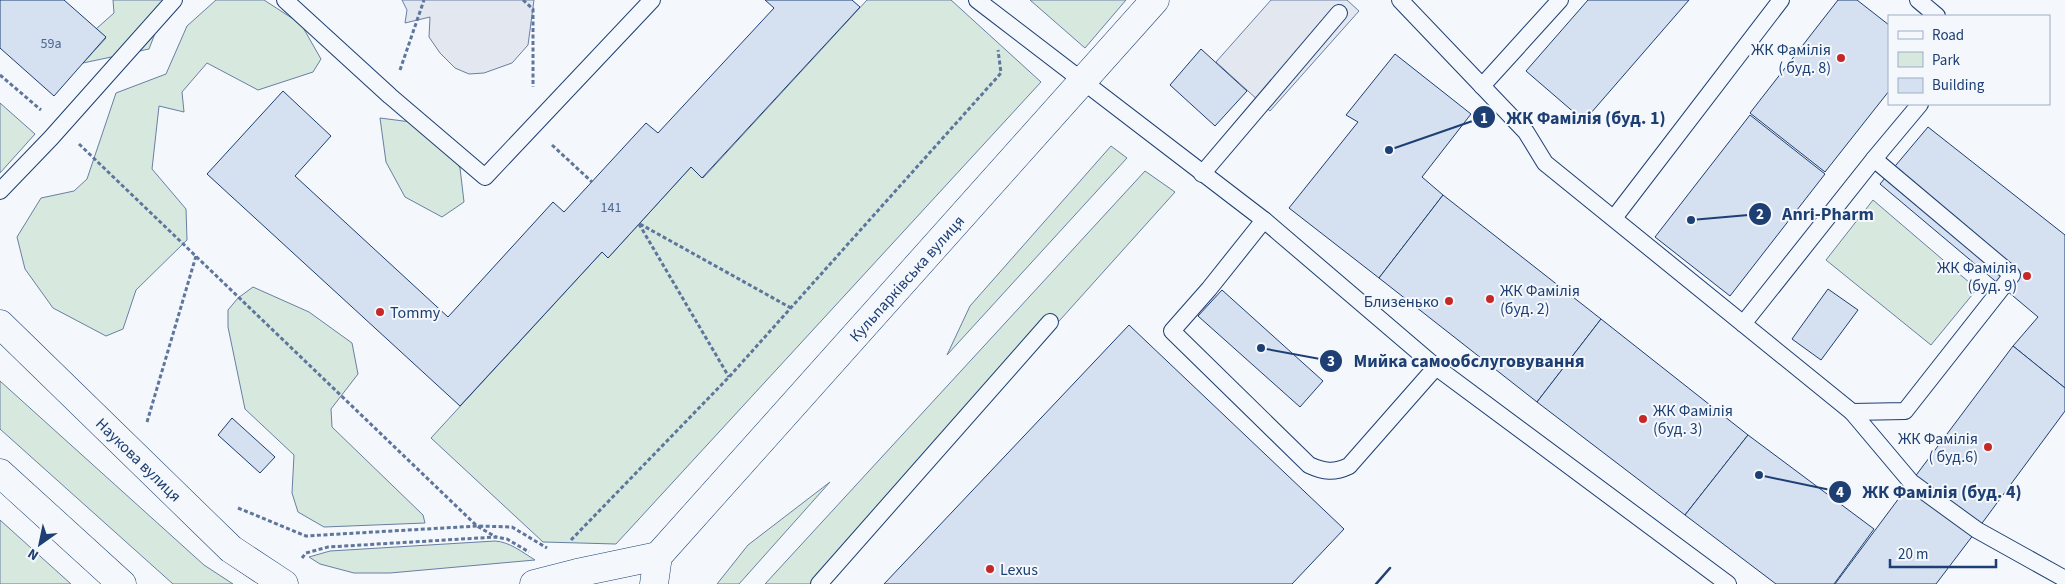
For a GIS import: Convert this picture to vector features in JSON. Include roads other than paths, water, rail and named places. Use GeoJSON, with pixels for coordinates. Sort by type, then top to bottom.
{"type":"FeatureCollection","features":[{"type":"Feature","properties":{"kind":"main road","name":"Кульпарківська вулиця"},"geometry":{"type":"LineString","coordinates":[[658,556],[1155,0]]}},
{"type":"Feature","properties":{"kind":"main road","name":"Наукова вулиця"},"geometry":{"type":"LineString","coordinates":[[0,324],[231,550],[284,584]]}},
{"type":"Feature","properties":{"kind":"main road"},"geometry":{"type":"LineString","coordinates":[[0,473],[122,584]]}},
{"type":"Feature","properties":{"kind":"main road"},"geometry":{"type":"LineString","coordinates":[[534,584],[577,572],[658,556],[654,584]]}},
{"type":"Feature","properties":{"kind":"lane"},"geometry":{"type":"LineString","coordinates":[[0,191],[174,0]]}},
{"type":"Feature","properties":{"kind":"lane"},"geometry":{"type":"LineString","coordinates":[[285,0],[390,96],[485,177],[652,0]]}},
{"type":"Feature","properties":{"kind":"lane"},"geometry":{"type":"LineString","coordinates":[[977,0],[1264,220],[1436,367],[1728,584]]}},
{"type":"Feature","properties":{"kind":"lane"},"geometry":{"type":"LineString","coordinates":[[1400,0],[1526,132],[1545,163],[1852,412],[1911,482],[1978,530],[2065,579]]}},
{"type":"Feature","properties":{"kind":"lane"},"geometry":{"type":"LineString","coordinates":[[1482,86],[1560,0]]}},
{"type":"Feature","properties":{"kind":"lane"},"geometry":{"type":"LineString","coordinates":[[1614,218],[1782,0]]}},
{"type":"Feature","properties":{"kind":"lane"},"geometry":{"type":"LineString","coordinates":[[1918,0],[1936,15]]}},
{"type":"Feature","properties":{"kind":"lane"},"geometry":{"type":"LineString","coordinates":[[1202,174],[1339,13]]}},
{"type":"Feature","properties":{"kind":"lane"},"geometry":{"type":"LineString","coordinates":[[1743,324],[1919,105]]}},
{"type":"Feature","properties":{"kind":"lane"},"geometry":{"type":"LineString","coordinates":[[1852,412],[1905,411],[2012,275],[1874,159]]}},
{"type":"Feature","properties":{"kind":"lane"},"geometry":{"type":"LineString","coordinates":[[1264,220],[1209,289],[1172,331],[1310,465],[1328,472],[1348,466],[1436,367]]}},
{"type":"Feature","properties":{"kind":"lane"},"geometry":{"type":"LineString","coordinates":[[819,584],[1050,322]]}},
{"type":"Feature","properties":{"kind":"place","name":"ЖК Фамілія ( буд. 8)"},"geometry":{"type":"Point","coordinates":[1841,58]}},
{"type":"Feature","properties":{"kind":"place","name":"ЖК Фамілія (буд. 1)"},"geometry":{"type":"Point","coordinates":[1389,150]}},
{"type":"Feature","properties":{"kind":"place","name":"Anri-Pharm"},"geometry":{"type":"Point","coordinates":[1691,220]}},
{"type":"Feature","properties":{"kind":"place","name":"ЖК Фамілія (буд. 9)"},"geometry":{"type":"Point","coordinates":[2027,276]}},
{"type":"Feature","properties":{"kind":"place","name":"ЖК Фамілія (буд. 2)"},"geometry":{"type":"Point","coordinates":[1490,299]}},
{"type":"Feature","properties":{"kind":"place","name":"Близенько"},"geometry":{"type":"Point","coordinates":[1449,301]}},
{"type":"Feature","properties":{"kind":"place","name":"Tommy"},"geometry":{"type":"Point","coordinates":[380,312]}},
{"type":"Feature","properties":{"kind":"place","name":"Мийка самообслуговування"},"geometry":{"type":"Point","coordinates":[1261,348]}},
{"type":"Feature","properties":{"kind":"place","name":"ЖК Фамілія (буд. 3)"},"geometry":{"type":"Point","coordinates":[1643,419]}},
{"type":"Feature","properties":{"kind":"place","name":"ЖК Фамілія ( буд.6)"},"geometry":{"type":"Point","coordinates":[1988,447]}},
{"type":"Feature","properties":{"kind":"place","name":"ЖК Фамілія (буд. 4)"},"geometry":{"type":"Point","coordinates":[1759,475]}},
{"type":"Feature","properties":{"kind":"place","name":"Lexus"},"geometry":{"type":"Point","coordinates":[990,569]}}]}
